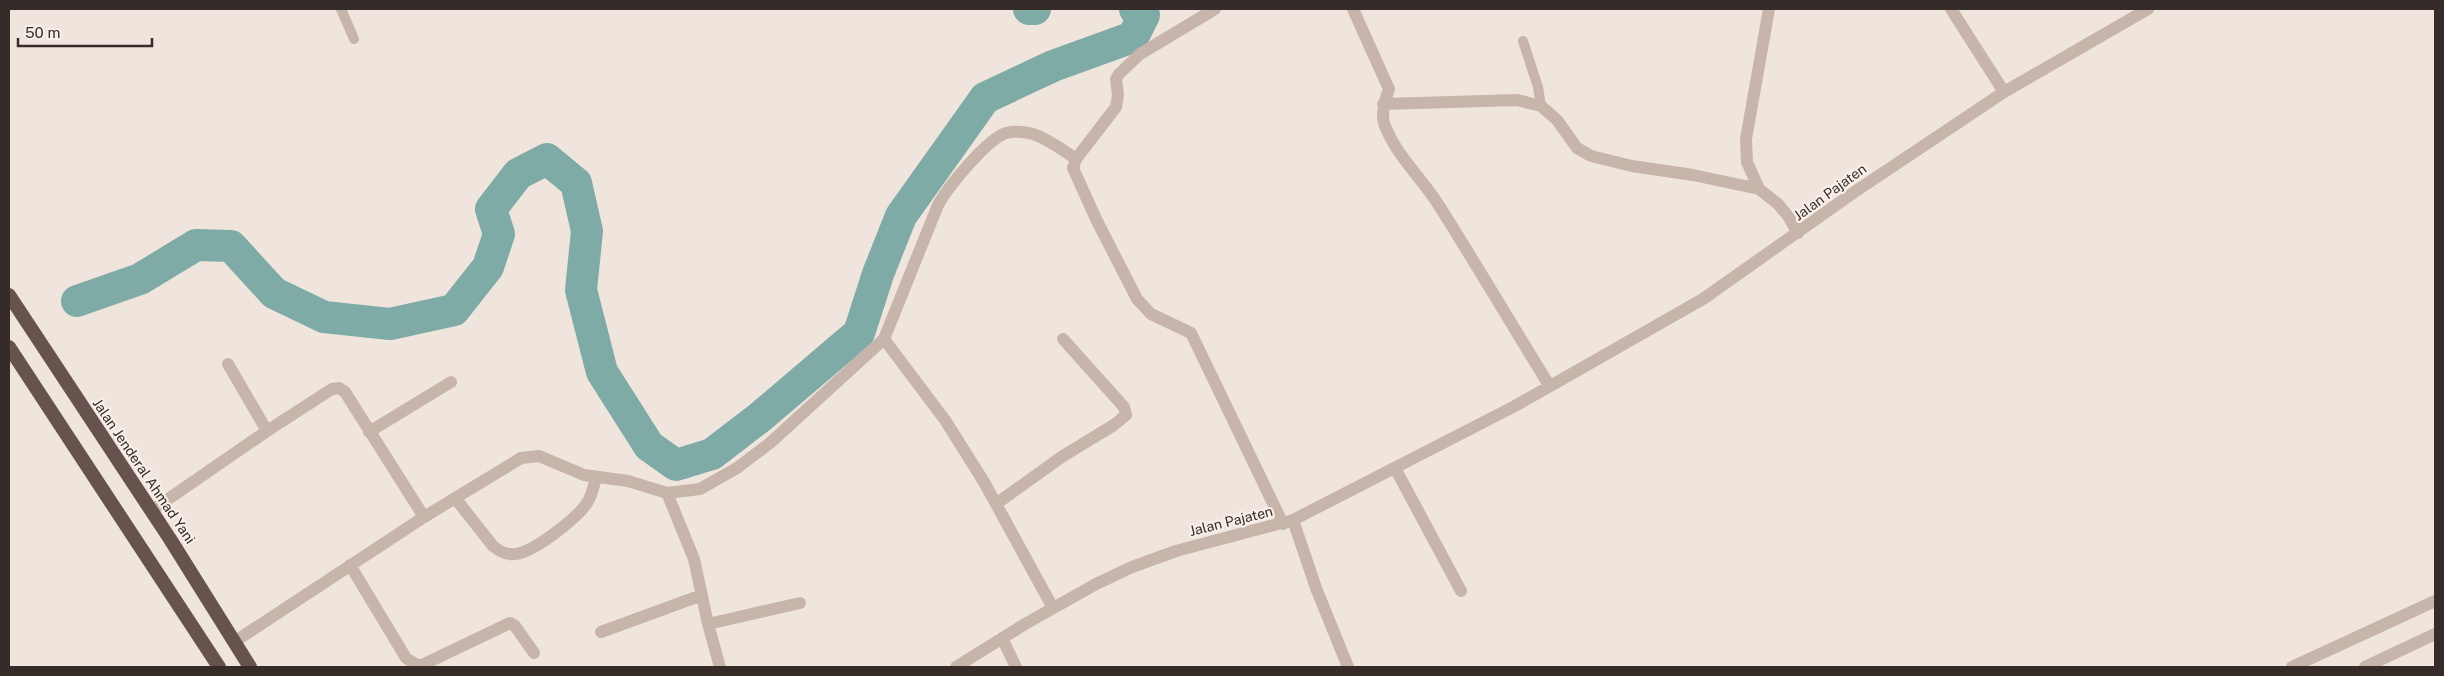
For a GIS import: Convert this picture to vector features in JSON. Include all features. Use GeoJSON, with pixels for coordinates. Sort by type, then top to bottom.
{"type":"FeatureCollection","features":[{"type":"Feature","properties":{"kind":"highway","name":"Jalan Jenderal Ahmad Yani"},"geometry":{"type":"LineString","coordinates":[[9,295],[151,511],[250,667]]}},
{"type":"Feature","properties":{"kind":"highway"},"geometry":{"type":"LineString","coordinates":[[9,347],[219,667]]}},
{"type":"Feature","properties":{"kind":"street"},"geometry":{"type":"LineString","coordinates":[[1215,9],[1140,54],[1119,74],[1116,78],[1118,95],[1116,106],[1076,158],[1073,168],[1096,219],[1137,299],[1151,314],[1192,333],[1288,522],[1348,667]]}},
{"type":"Feature","properties":{"kind":"street"},"geometry":{"type":"LineString","coordinates":[[1352,9],[1386,78],[1389,89],[1383,104],[1384,124],[1401,155],[1441,209],[1549,386]]}},
{"type":"Feature","properties":{"kind":"street"},"geometry":{"type":"LineString","coordinates":[[1759,189],[1747,162],[1746,139],[1770,9]]}},
{"type":"Feature","properties":{"kind":"street"},"geometry":{"type":"LineString","coordinates":[[1952,9],[2004,92]]}},
{"type":"Feature","properties":{"kind":"street","name":"Jalan Pajaten"},"geometry":{"type":"LineString","coordinates":[[956,667],[1053,608],[1123,572],[1176,551],[1288,522],[1515,406],[1695,304],[1853,193],[2004,92],[2148,9]]}},
{"type":"Feature","properties":{"kind":"street"},"geometry":{"type":"LineString","coordinates":[[1383,104],[1517,100],[1541,106],[1557,120],[1577,148],[1590,156],[1632,166],[1693,175],[1759,189],[1778,204],[1798,233]]}},
{"type":"Feature","properties":{"kind":"street"},"geometry":{"type":"LineString","coordinates":[[234,642],[424,517],[521,458],[533,455],[576,472],[596,477],[628,480],[666,493],[700,489],[737,468],[770,443],[884,339],[938,205],[947,189],[988,145],[1006,133],[1034,134],[1076,158]]}},
{"type":"Feature","properties":{"kind":"street"},"geometry":{"type":"LineString","coordinates":[[884,339],[945,420],[996,504],[1053,608]]}},
{"type":"Feature","properties":{"kind":"street"},"geometry":{"type":"LineString","coordinates":[[996,504],[1063,456],[1114,425],[1126,415],[1124,407],[1064,339]]}},
{"type":"Feature","properties":{"kind":"street"},"geometry":{"type":"LineString","coordinates":[[228,364],[267,431]]}},
{"type":"Feature","properties":{"kind":"street"},"geometry":{"type":"LineString","coordinates":[[369,432],[451,382]]}},
{"type":"Feature","properties":{"kind":"street"},"geometry":{"type":"LineString","coordinates":[[151,511],[267,431],[332,389],[339,388],[345,392],[424,517]]}},
{"type":"Feature","properties":{"kind":"street"},"geometry":{"type":"LineString","coordinates":[[1395,468],[1461,591]]}},
{"type":"Feature","properties":{"kind":"street"},"geometry":{"type":"LineString","coordinates":[[455,498],[493,546],[499,551],[515,554],[527,551],[579,513],[588,502],[596,477]]}},
{"type":"Feature","properties":{"kind":"street"},"geometry":{"type":"LineString","coordinates":[[666,493],[694,559],[708,624],[720,667]]}},
{"type":"Feature","properties":{"kind":"street"},"geometry":{"type":"LineString","coordinates":[[350,566],[406,658],[413,663],[422,665],[510,624],[515,626],[534,653]]}},
{"type":"Feature","properties":{"kind":"street"},"geometry":{"type":"LineString","coordinates":[[601,632],[702,595]]}},
{"type":"Feature","properties":{"kind":"street"},"geometry":{"type":"LineString","coordinates":[[2292,667],[2435,601]]}},
{"type":"Feature","properties":{"kind":"street"},"geometry":{"type":"LineString","coordinates":[[708,624],[800,603]]}},
{"type":"Feature","properties":{"kind":"street"},"geometry":{"type":"LineString","coordinates":[[2365,667],[2435,634]]}},
{"type":"Feature","properties":{"kind":"street"},"geometry":{"type":"LineString","coordinates":[[1002,638],[1016,667]]}},
{"type":"Feature","properties":{"kind":"lane"},"geometry":{"type":"LineString","coordinates":[[341,9],[354,39]]}},
{"type":"Feature","properties":{"kind":"lane"},"geometry":{"type":"LineString","coordinates":[[1523,41],[1538,87],[1541,106]]}},
{"type":"Feature","properties":{"kind":"waterway"},"geometry":{"type":"LineString","coordinates":[[1029,9],[1035,9]]}},
{"type":"Feature","properties":{"kind":"waterway"},"geometry":{"type":"LineString","coordinates":[[77,301],[140,279],[196,245],[231,246],[274,293],[324,317],[390,324],[454,310],[488,267],[499,234],[491,209],[518,174],[547,159],[576,183],[587,231],[581,290],[602,372],[649,446],[676,465],[712,454],[759,418],[859,333],[878,274],[901,216],[985,98],[1053,66],[1133,37],[1144,15],[1135,9]]}}]}
